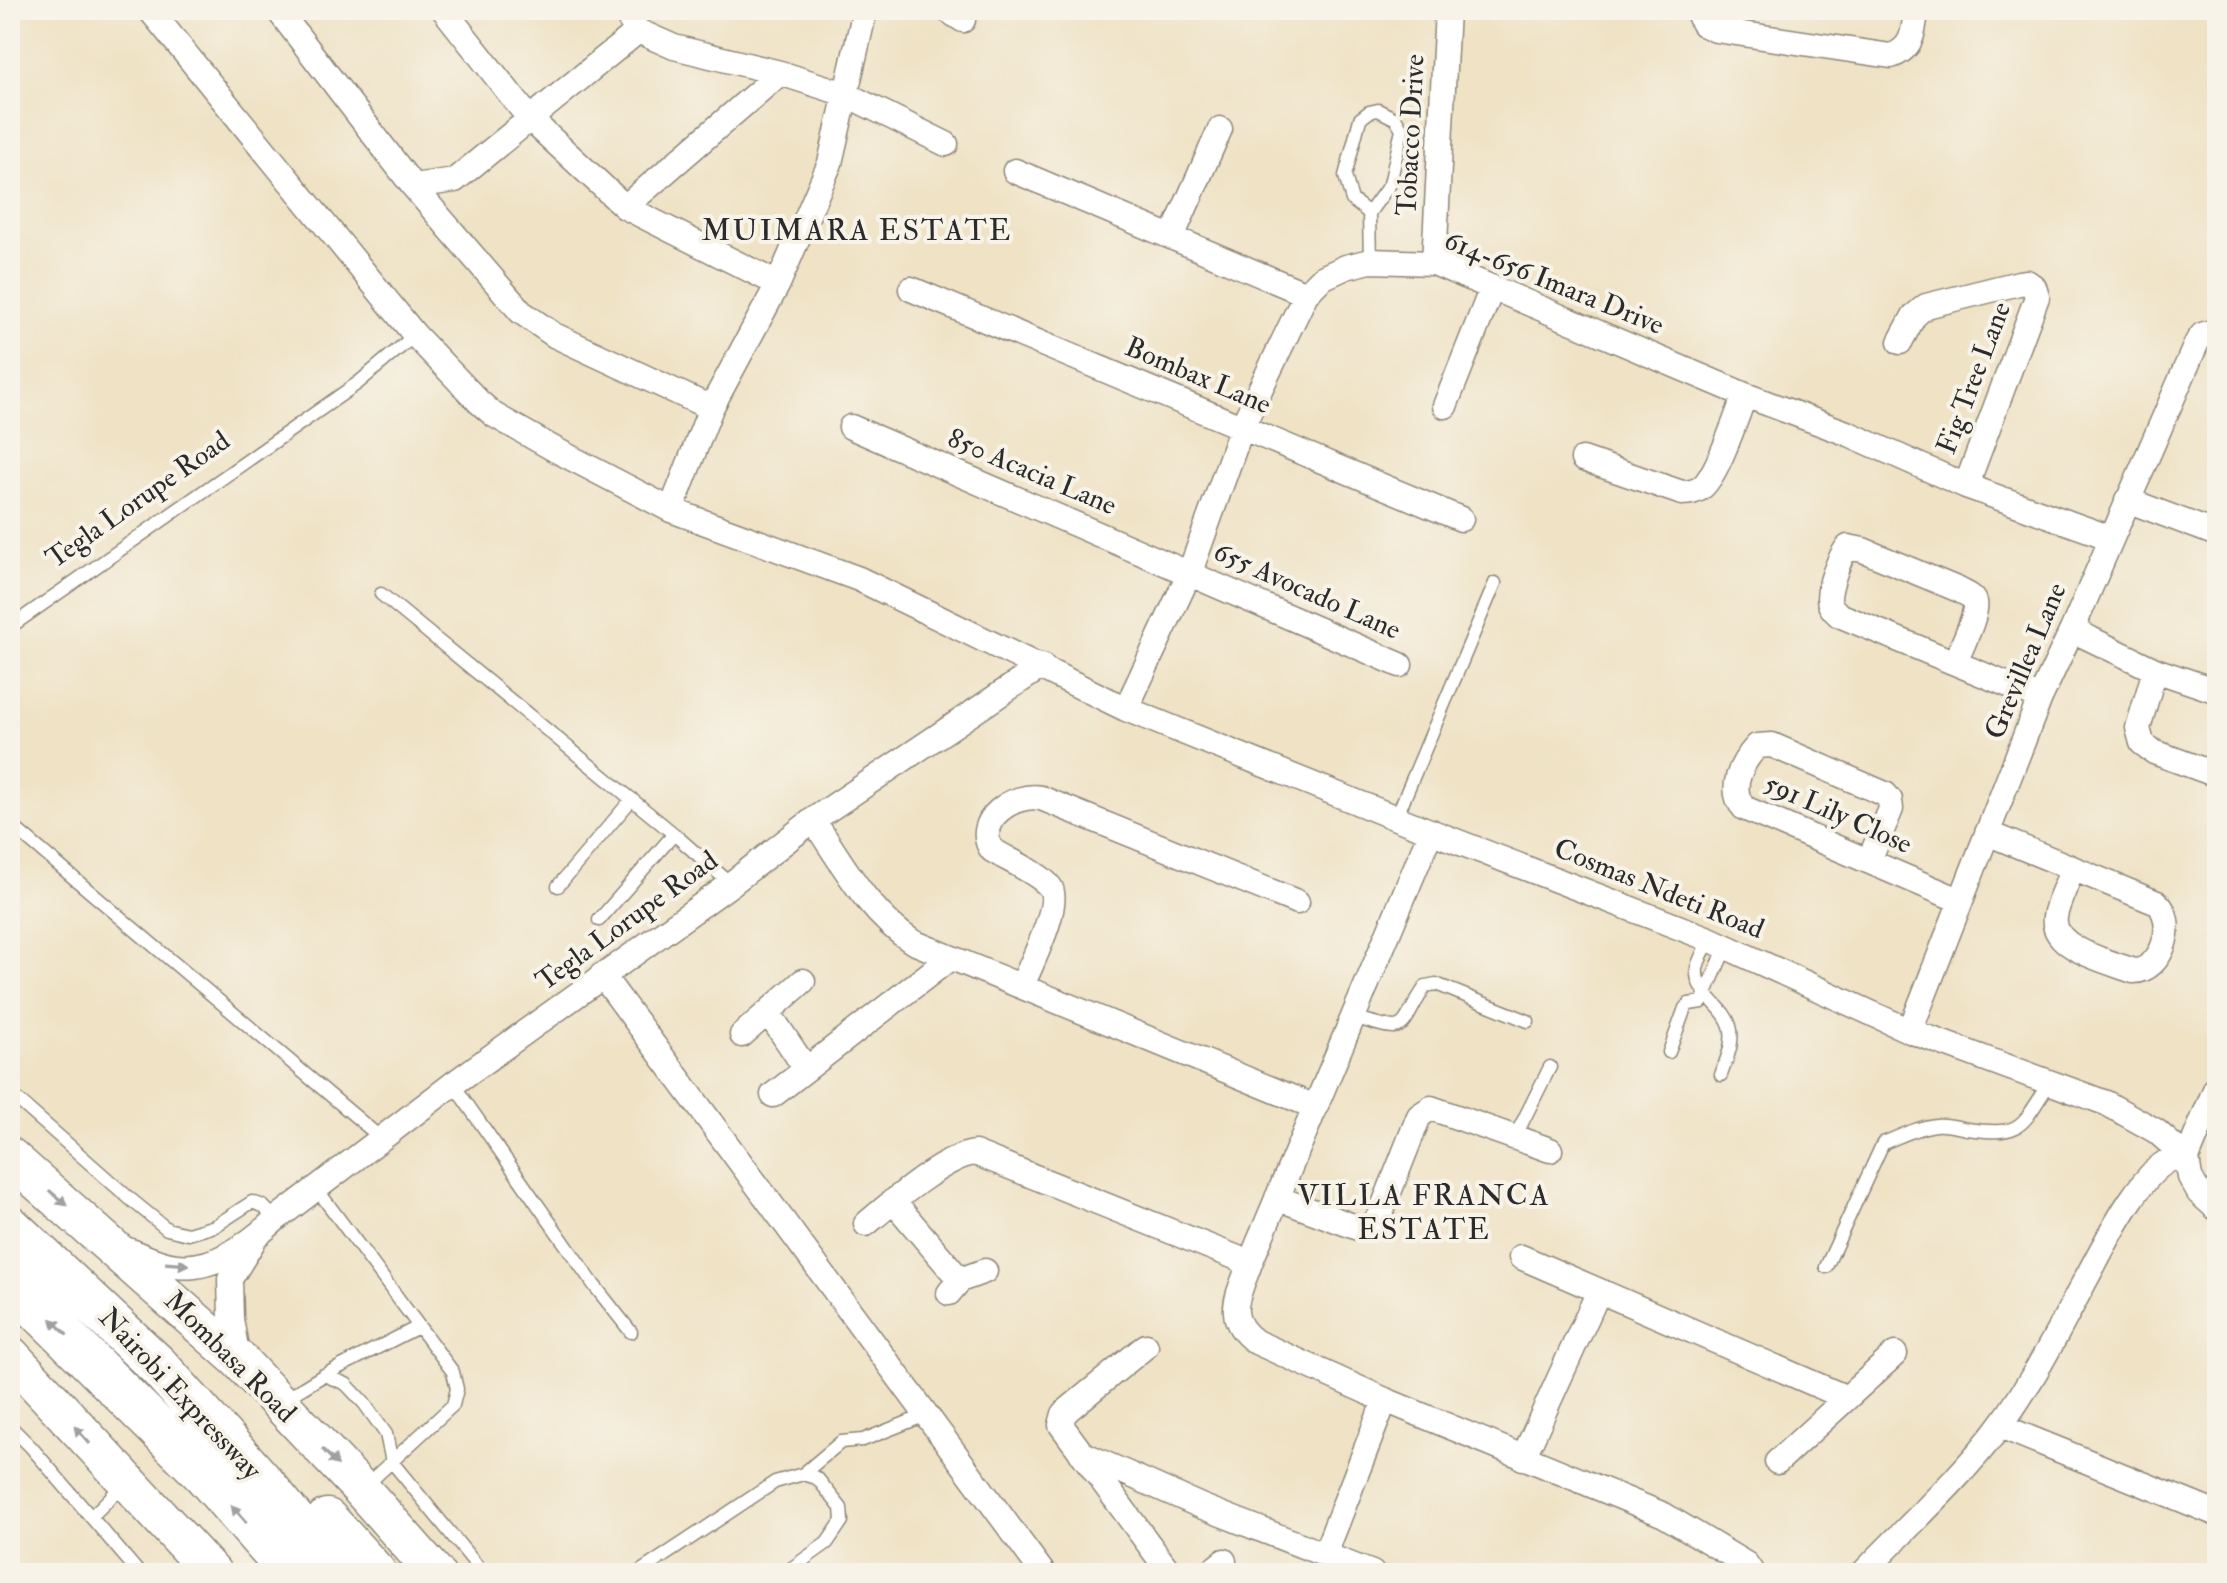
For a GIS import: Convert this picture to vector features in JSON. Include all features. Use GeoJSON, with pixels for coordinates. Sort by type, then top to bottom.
{"type":"FeatureCollection","features":[{"type":"Feature","properties":{"kind":"highway","name":"Mombasa Road"},"geometry":{"type":"LineString","coordinates":[[10,1157],[238,1359],[361,1489],[435,1573]]}},
{"type":"Feature","properties":{"kind":"highway","name":"Nairobi Expressway"},"geometry":{"type":"LineString","coordinates":[[10,1227],[158,1366],[265,1485],[337,1573]]}},
{"type":"Feature","properties":{"kind":"highway","name":"Nairobi Expressway"},"geometry":{"type":"LineString","coordinates":[[10,1282],[52,1320],[203,1473],[291,1573]]}},
{"type":"Feature","properties":{"kind":"highway"},"geometry":{"type":"LineString","coordinates":[[10,1355],[212,1573]]}},
{"type":"Feature","properties":{"kind":"highway"},"geometry":{"type":"LineString","coordinates":[[158,1366],[221,1415],[312,1503],[375,1573]]}},
{"type":"Feature","properties":{"kind":"street","name":"Cosmas Ndeti Road"},"geometry":{"type":"LineString","coordinates":[[150,10],[415,335],[494,415],[671,510],[859,579],[1126,709],[1718,943],[1910,1031],[2106,1103],[2156,1131],[2187,1158],[2190,1177],[2199,1193],[2217,1209]]}},
{"type":"Feature","properties":{"kind":"street"},"geometry":{"type":"LineString","coordinates":[[278,10],[413,186],[521,312],[534,323],[711,408]]}},
{"type":"Feature","properties":{"kind":"street"},"geometry":{"type":"LineString","coordinates":[[444,10],[529,118],[625,207],[778,284]]}},
{"type":"Feature","properties":{"kind":"street"},"geometry":{"type":"LineString","coordinates":[[623,10],[638,31],[682,50],[780,73],[845,94],[946,144]]}},
{"type":"Feature","properties":{"kind":"street"},"geometry":{"type":"LineString","coordinates":[[671,510],[711,408],[778,284],[830,163],[865,10]]}},
{"type":"Feature","properties":{"kind":"street","name":"Tobacco Drive"},"geometry":{"type":"LineString","coordinates":[[1434,263],[1447,10]]}},
{"type":"Feature","properties":{"kind":"street"},"geometry":{"type":"LineString","coordinates":[[1697,10],[1703,24],[1716,30],[1891,56],[1903,50],[1913,35],[1916,10]]}},
{"type":"Feature","properties":{"kind":"street"},"geometry":{"type":"LineString","coordinates":[[413,186],[455,180],[638,31]]}},
{"type":"Feature","properties":{"kind":"street"},"geometry":{"type":"LineString","coordinates":[[625,207],[780,73]]}},
{"type":"Feature","properties":{"kind":"street"},"geometry":{"type":"LineString","coordinates":[[1172,237],[1220,129]]}},
{"type":"Feature","properties":{"kind":"street"},"geometry":{"type":"LineString","coordinates":[[1015,171],[1306,294]]}},
{"type":"Feature","properties":{"kind":"street","name":"614-656 Imara Drive"},"geometry":{"type":"LineString","coordinates":[[1126,709],[1190,572],[1242,427],[1306,294],[1322,278],[1370,261],[1434,263],[1745,395],[1849,434],[1966,486],[2111,538]]}},
{"type":"Feature","properties":{"kind":"street","name":"Fig Tree Lane"},"geometry":{"type":"LineString","coordinates":[[1905,335],[1914,316],[1926,306],[2019,283],[2031,284],[2036,292],[2037,297],[1966,486]]}},
{"type":"Feature","properties":{"kind":"street"},"geometry":{"type":"LineString","coordinates":[[1445,406],[1492,288]]}},
{"type":"Feature","properties":{"kind":"street","name":"Bombax Lane"},"geometry":{"type":"LineString","coordinates":[[911,289],[1461,519]]}},
{"type":"Feature","properties":{"kind":"street","name":"Grevillea Lane"},"geometry":{"type":"LineString","coordinates":[[1910,1031],[2040,698],[2197,342],[2202,335],[2217,330]]}},
{"type":"Feature","properties":{"kind":"street"},"geometry":{"type":"LineString","coordinates":[[1583,459],[1682,493],[1693,492],[1707,481],[1714,469],[1745,395]]}},
{"type":"Feature","properties":{"kind":"street","name":"850 Acacia Lane"},"geometry":{"type":"LineString","coordinates":[[851,427],[1190,572]]}},
{"type":"Feature","properties":{"kind":"street"},"geometry":{"type":"LineString","coordinates":[[2127,500],[2217,534]]}},
{"type":"Feature","properties":{"kind":"street"},"geometry":{"type":"LineString","coordinates":[[1955,663],[1975,612],[1972,598],[1863,550],[1848,547],[1828,596],[1839,615],[1955,663],[2040,698]]}},
{"type":"Feature","properties":{"kind":"street","name":"655 Avocado Lane"},"geometry":{"type":"LineString","coordinates":[[1190,572],[1400,665]]}},
{"type":"Feature","properties":{"kind":"street"},"geometry":{"type":"LineString","coordinates":[[2072,630],[2155,670],[2217,691]]}},
{"type":"Feature","properties":{"kind":"street","name":"Tegla Lorupe Road"},"geometry":{"type":"LineString","coordinates":[[105,1239],[151,1260],[178,1267],[207,1263],[225,1256],[257,1236],[453,1084],[731,884],[813,820],[1042,666]]}},
{"type":"Feature","properties":{"kind":"street"},"geometry":{"type":"LineString","coordinates":[[2155,670],[2138,728],[2142,743],[2154,752],[2217,775]]}},
{"type":"Feature","properties":{"kind":"street","name":"591 Lily Close"},"geometry":{"type":"LineString","coordinates":[[1869,861],[1891,809],[1885,794],[1772,745],[1757,746],[1748,756],[1735,787],[1736,798],[1744,808],[1959,900]]}},
{"type":"Feature","properties":{"kind":"street"},"geometry":{"type":"LineString","coordinates":[[1022,986],[1052,911],[1054,895],[1047,883],[992,850],[986,842],[986,833],[996,814],[1025,796],[1041,798],[1297,902]]}},
{"type":"Feature","properties":{"kind":"street"},"geometry":{"type":"LineString","coordinates":[[813,820],[877,913],[913,942],[1315,1107]]}},
{"type":"Feature","properties":{"kind":"street"},"geometry":{"type":"LineString","coordinates":[[1431,831],[1250,1263],[1237,1302],[1239,1327],[1246,1335],[1385,1400],[1664,1515],[1746,1564],[1752,1573]]}},
{"type":"Feature","properties":{"kind":"street"},"geometry":{"type":"LineString","coordinates":[[1987,833],[2157,903],[2164,909],[2167,922],[2158,955],[2150,968],[2133,971],[2078,950],[2061,939],[2055,917],[2072,870]]}},
{"type":"Feature","properties":{"kind":"street"},"geometry":{"type":"LineString","coordinates":[[773,1095],[950,958]]}},
{"type":"Feature","properties":{"kind":"street"},"geometry":{"type":"LineString","coordinates":[[602,975],[1043,1573]]}},
{"type":"Feature","properties":{"kind":"street"},"geometry":{"type":"LineString","coordinates":[[742,1035],[803,981]]}},
{"type":"Feature","properties":{"kind":"street"},"geometry":{"type":"LineString","coordinates":[[768,1012],[806,1069]]}},
{"type":"Feature","properties":{"kind":"street"},"geometry":{"type":"LineString","coordinates":[[1863,1573],[1978,1454],[2000,1426],[2027,1388],[2120,1218],[2146,1180],[2162,1164],[2175,1158],[2187,1158],[2217,1085]]}},
{"type":"Feature","properties":{"kind":"street"},"geometry":{"type":"LineString","coordinates":[[1277,1198],[1365,1229],[1380,1215],[1419,1116],[1425,1110],[1436,1108],[1550,1150]]}},
{"type":"Feature","properties":{"kind":"street"},"geometry":{"type":"LineString","coordinates":[[866,1224],[893,1201],[953,1160],[975,1153],[1250,1263]]}},
{"type":"Feature","properties":{"kind":"street"},"geometry":{"type":"LineString","coordinates":[[893,1201],[955,1287],[985,1271]]}},
{"type":"Feature","properties":{"kind":"street","name":"Tegla Lorupe Road"},"geometry":{"type":"LineString","coordinates":[[238,1359],[231,1319],[230,1279],[257,1236]]}},
{"type":"Feature","properties":{"kind":"street"},"geometry":{"type":"LineString","coordinates":[[1521,1257],[1847,1398]]}},
{"type":"Feature","properties":{"kind":"street"},"geometry":{"type":"LineString","coordinates":[[1523,1458],[1599,1291]]}},
{"type":"Feature","properties":{"kind":"street"},"geometry":{"type":"LineString","coordinates":[[1146,1346],[1064,1414],[1061,1425],[1170,1573]]}},
{"type":"Feature","properties":{"kind":"street"},"geometry":{"type":"LineString","coordinates":[[1777,1462],[1895,1354]]}},
{"type":"Feature","properties":{"kind":"street"},"geometry":{"type":"LineString","coordinates":[[1325,1554],[1385,1400]]}},
{"type":"Feature","properties":{"kind":"street"},"geometry":{"type":"LineString","coordinates":[[2000,1426],[2217,1514]]}},
{"type":"Feature","properties":{"kind":"street"},"geometry":{"type":"LineString","coordinates":[[1081,1453],[1203,1507],[1372,1573]]}},
{"type":"Feature","properties":{"kind":"lane"},"geometry":{"type":"LineString","coordinates":[[1369,213],[1352,200],[1345,176],[1360,119],[1378,110],[1396,119],[1402,129],[1390,184],[1369,213],[1370,261]]}},
{"type":"Feature","properties":{"kind":"lane","name":"Tegla Lorupe Road"},"geometry":{"type":"LineString","coordinates":[[10,627],[358,383],[415,335]]}},
{"type":"Feature","properties":{"kind":"lane"},"geometry":{"type":"LineString","coordinates":[[1396,818],[1495,583]]}},
{"type":"Feature","properties":{"kind":"lane"},"geometry":{"type":"LineString","coordinates":[[381,594],[731,884]]}},
{"type":"Feature","properties":{"kind":"lane"},"geometry":{"type":"LineString","coordinates":[[558,886],[632,799]]}},
{"type":"Feature","properties":{"kind":"lane"},"geometry":{"type":"LineString","coordinates":[[10,824],[382,1139]]}},
{"type":"Feature","properties":{"kind":"lane"},"geometry":{"type":"LineString","coordinates":[[599,920],[674,834]]}},
{"type":"Feature","properties":{"kind":"lane"},"geometry":{"type":"LineString","coordinates":[[1718,943],[1697,968],[1699,982],[1706,995],[1722,1011],[1731,1027],[1731,1043],[1721,1075]]}},
{"type":"Feature","properties":{"kind":"lane"},"geometry":{"type":"LineString","coordinates":[[1669,1052],[1687,1005],[1700,1004],[1706,995],[1718,943]]}},
{"type":"Feature","properties":{"kind":"lane"},"geometry":{"type":"LineString","coordinates":[[1354,1017],[1396,1028],[1403,1025],[1426,986],[1436,984],[1528,1021]]}},
{"type":"Feature","properties":{"kind":"lane"},"geometry":{"type":"LineString","coordinates":[[1515,1137],[1550,1067]]}},
{"type":"Feature","properties":{"kind":"lane"},"geometry":{"type":"LineString","coordinates":[[453,1084],[594,1285],[631,1332]]}},
{"type":"Feature","properties":{"kind":"lane"},"geometry":{"type":"LineString","coordinates":[[1826,1267],[1883,1143],[1910,1131],[1938,1125],[1997,1133],[2011,1131],[2023,1124],[2049,1084]]}},
{"type":"Feature","properties":{"kind":"lane"},"geometry":{"type":"LineString","coordinates":[[10,1093],[167,1229],[188,1234],[215,1226],[252,1202],[263,1206],[276,1219]]}},
{"type":"Feature","properties":{"kind":"lane"},"geometry":{"type":"LineString","coordinates":[[316,1188],[453,1372],[457,1389],[453,1405],[361,1489]]}},
{"type":"Feature","properties":{"kind":"lane"},"geometry":{"type":"LineString","coordinates":[[278,1403],[324,1375],[418,1327]]}},
{"type":"Feature","properties":{"kind":"lane"},"geometry":{"type":"LineString","coordinates":[[324,1375],[346,1384],[364,1403],[386,1434],[392,1462],[483,1573]]}},
{"type":"Feature","properties":{"kind":"lane"},"geometry":{"type":"LineString","coordinates":[[638,1573],[775,1482],[803,1474],[841,1442],[863,1440],[926,1415]]}},
{"type":"Feature","properties":{"kind":"lane"},"geometry":{"type":"LineString","coordinates":[[10,1426],[139,1573]]}},
{"type":"Feature","properties":{"kind":"lane"},"geometry":{"type":"LineString","coordinates":[[785,1573],[827,1543],[842,1521],[841,1508],[817,1478],[803,1474]]}},
{"type":"Feature","properties":{"kind":"lane"},"geometry":{"type":"LineString","coordinates":[[91,1517],[126,1482]]}},
{"type":"Feature","properties":{"kind":"district","name":"MUIMARA ESTATE"},"geometry":{"type":"Point","coordinates":[857,230]}},
{"type":"Feature","properties":{"kind":"district","name":"VILLA FRANCA ESTATE"},"geometry":{"type":"Point","coordinates":[1424,1212]}}]}
